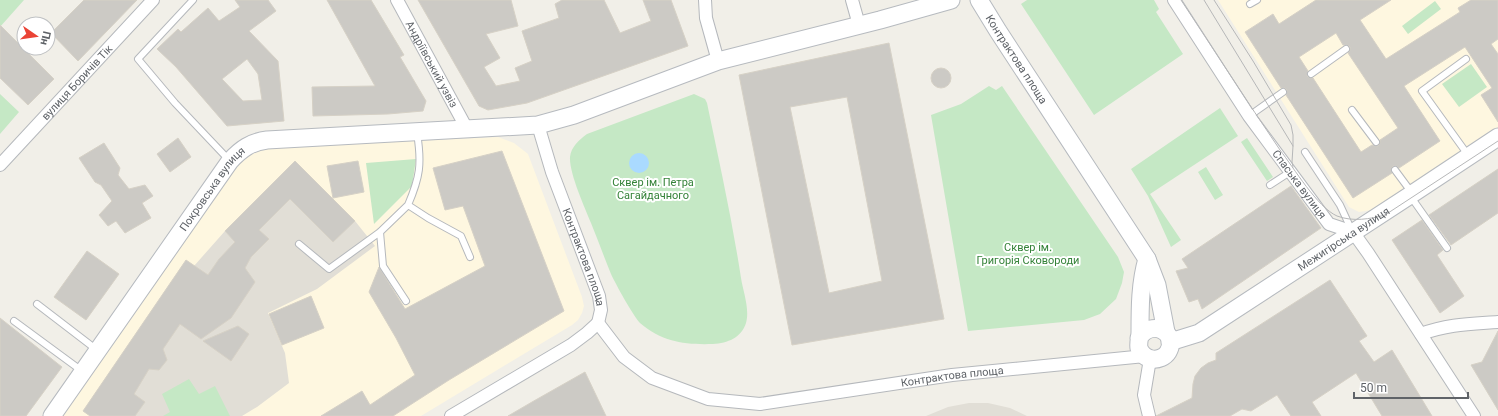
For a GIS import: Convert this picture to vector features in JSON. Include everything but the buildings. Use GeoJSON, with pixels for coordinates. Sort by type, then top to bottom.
{"type":"FeatureCollection","features":[{"type":"Feature","properties":{"kind":"street","name":"вулиця Боричів Тік"},"geometry":{"type":"LineString","coordinates":[[0,165],[153,0]]}},
{"type":"Feature","properties":{"kind":"street","name":"Андріївський узвіз"},"geometry":{"type":"LineString","coordinates":[[396,0],[467,129]]}},
{"type":"Feature","properties":{"kind":"street"},"geometry":{"type":"LineString","coordinates":[[705,0],[706,18],[718,61]]}},
{"type":"Feature","properties":{"kind":"street"},"geometry":{"type":"LineString","coordinates":[[852,0],[859,25]]}},
{"type":"Feature","properties":{"kind":"street"},"geometry":{"type":"LineString","coordinates":[[467,129],[538,125],[574,115],[718,61],[951,0]]}},
{"type":"Feature","properties":{"kind":"street","name":"Контрактова площа"},"geometry":{"type":"LineString","coordinates":[[979,0],[1147,259],[1158,284],[1168,337]]}},
{"type":"Feature","properties":{"kind":"street","name":"Спаська вулиця"},"geometry":{"type":"LineString","coordinates":[[1174,0],[1249,116],[1329,224],[1353,232]]}},
{"type":"Feature","properties":{"kind":"street","name":"Контрактова площа"},"geometry":{"type":"LineString","coordinates":[[538,125],[552,172],[599,296],[601,310],[598,323],[624,357],[652,378],[708,399],[759,410],[952,375],[1147,358]]}},
{"type":"Feature","properties":{"kind":"street","name":"Покровська вулиця"},"geometry":{"type":"LineString","coordinates":[[53,416],[230,161],[249,144],[260,141],[467,129]]}},
{"type":"Feature","properties":{"kind":"street","name":"Межигірська вулиця"},"geometry":{"type":"LineString","coordinates":[[1168,337],[1188,336],[1198,333],[1412,195],[1498,137]]}},
{"type":"Feature","properties":{"kind":"street"},"geometry":{"type":"LineString","coordinates":[[1353,232],[1474,416]]}},
{"type":"Feature","properties":{"kind":"street"},"geometry":{"type":"LineString","coordinates":[[1147,259],[1144,268],[1140,300],[1139,348],[1147,358],[1144,395],[1149,416]]}},
{"type":"Feature","properties":{"kind":"street"},"geometry":{"type":"LineString","coordinates":[[1421,334],[1453,325],[1498,322]]}},
{"type":"Feature","properties":{"kind":"street"},"geometry":{"type":"LineString","coordinates":[[451,416],[572,345],[598,323]]}},
{"type":"Feature","properties":{"kind":"street"},"geometry":{"type":"LineString","coordinates":[[1140,338],[1146,330],[1151,328],[1157,328],[1168,337],[1168,352],[1164,356],[1155,359],[1147,358]]}},
{"type":"Feature","properties":{"kind":"lane"},"geometry":{"type":"LineString","coordinates":[[193,0],[138,60],[175,103],[230,161]]}},
{"type":"Feature","properties":{"kind":"lane"},"geometry":{"type":"LineString","coordinates":[[1250,4],[1257,0]]}},
{"type":"Feature","properties":{"kind":"lane"},"geometry":{"type":"LineString","coordinates":[[1310,74],[1346,49]]}},
{"type":"Feature","properties":{"kind":"lane"},"geometry":{"type":"LineString","coordinates":[[1466,59],[1422,91],[1469,156]]}},
{"type":"Feature","properties":{"kind":"lane"},"geometry":{"type":"LineString","coordinates":[[1249,116],[1283,92]]}},
{"type":"Feature","properties":{"kind":"lane"},"geometry":{"type":"LineString","coordinates":[[1352,110],[1376,142]]}},
{"type":"Feature","properties":{"kind":"lane"},"geometry":{"type":"LineString","coordinates":[[299,244],[329,269],[380,232],[408,205],[417,184],[420,161],[417,132]]}},
{"type":"Feature","properties":{"kind":"lane"},"geometry":{"type":"LineString","coordinates":[[1305,152],[1340,205],[1353,232]]}},
{"type":"Feature","properties":{"kind":"lane"},"geometry":{"type":"LineString","coordinates":[[1395,170],[1447,248]]}},
{"type":"Feature","properties":{"kind":"lane"},"geometry":{"type":"LineString","coordinates":[[1270,185],[1290,172]]}},
{"type":"Feature","properties":{"kind":"lane"},"geometry":{"type":"LineString","coordinates":[[408,205],[461,236],[470,257]]}},
{"type":"Feature","properties":{"kind":"lane"},"geometry":{"type":"LineString","coordinates":[[380,232],[383,266],[406,301]]}},
{"type":"Feature","properties":{"kind":"lane"},"geometry":{"type":"LineString","coordinates":[[37,304],[98,351]]}},
{"type":"Feature","properties":{"kind":"lane"},"geometry":{"type":"LineString","coordinates":[[14,321],[83,372]]}},
{"type":"Feature","properties":{"kind":"shaded area"},"geometry":{"type":"Polygon","coordinates":[[[1218,0],[1498,0],[1498,130],[1373,210],[1359,212],[1349,207],[1218,0]]]}},
{"type":"Feature","properties":{"kind":"shaded area"},"geometry":{"type":"Polygon","coordinates":[[[498,137],[514,143],[528,154],[582,297],[584,306],[582,313],[578,320],[572,325],[421,416],[61,416],[234,169],[243,159],[266,148],[498,137]]]}},
{"type":"Feature","properties":{"kind":"shaded area"},"geometry":{"type":"Polygon","coordinates":[[[295,161],[355,221],[375,246],[317,289],[268,313],[285,353],[289,383],[257,407],[242,416],[90,416],[83,411],[186,260],[194,266],[225,231],[295,161]]]}},
{"type":"Feature","properties":{"kind":"shaded area"},"geometry":{"type":"Polygon","coordinates":[[[969,403],[988,403],[1010,408],[1027,416],[926,416],[948,407],[969,403]]]}},
{"type":"Feature","properties":{"kind":"green space"},"geometry":{"type":"Polygon","coordinates":[[[0,0],[24,0],[0,27],[0,0]]]}},
{"type":"Feature","properties":{"kind":"green space"},"geometry":{"type":"Polygon","coordinates":[[[1027,0],[1154,0],[1159,9],[1156,12],[1183,54],[1094,115],[1021,4],[1027,0]]]}},
{"type":"Feature","properties":{"kind":"green space"},"geometry":{"type":"Polygon","coordinates":[[[1435,1],[1441,9],[1408,34],[1402,26],[1435,1]]]}},
{"type":"Feature","properties":{"kind":"green space"},"geometry":{"type":"Polygon","coordinates":[[[1471,64],[1487,87],[1459,107],[1442,84],[1471,64]]]}},
{"type":"Feature","properties":{"kind":"green space","name":"Сквер ім. Григорія Сковороди"},"geometry":{"type":"Polygon","coordinates":[[[989,86],[996,90],[1002,86],[1118,257],[1124,272],[1122,283],[1116,299],[1100,314],[1084,320],[968,331],[931,115],[961,104],[989,86]]]}},
{"type":"Feature","properties":{"kind":"green space"},"geometry":{"type":"Polygon","coordinates":[[[0,94],[19,112],[0,134],[0,94]]]}},
{"type":"Feature","properties":{"kind":"green space","name":"Сквер ім. Петра Сагайдачного"},"geometry":{"type":"Polygon","coordinates":[[[694,94],[705,99],[707,103],[746,300],[747,312],[744,328],[737,336],[729,341],[713,344],[693,344],[675,341],[657,334],[637,320],[611,274],[578,190],[570,164],[572,150],[578,141],[587,134],[694,94]]]}},
{"type":"Feature","properties":{"kind":"green space"},"geometry":{"type":"Polygon","coordinates":[[[1220,108],[1238,136],[1150,194],[1181,240],[1171,247],[1148,196],[1131,169],[1220,108]]]}},
{"type":"Feature","properties":{"kind":"green space"},"geometry":{"type":"Polygon","coordinates":[[[1247,138],[1273,177],[1267,181],[1241,142],[1247,138]]]}},
{"type":"Feature","properties":{"kind":"green space"},"geometry":{"type":"Polygon","coordinates":[[[416,159],[412,186],[374,224],[366,163],[416,159]]]}},
{"type":"Feature","properties":{"kind":"green space"},"geometry":{"type":"Polygon","coordinates":[[[1206,167],[1223,195],[1215,200],[1198,172],[1206,167]]]}},
{"type":"Feature","properties":{"kind":"green space"},"geometry":{"type":"Polygon","coordinates":[[[189,379],[199,394],[215,386],[230,416],[163,416],[170,412],[162,394],[189,379]]]}},
{"type":"Feature","properties":{"kind":"water"},"geometry":{"type":"Polygon","coordinates":[[[639,153],[646,156],[649,163],[646,170],[639,173],[632,170],[629,163],[632,156],[639,153]]]}},
{"type":"Feature","properties":{"kind":"tram line"},"geometry":{"type":"LineString","coordinates":[[1181,0],[1280,150],[1314,196],[1329,211],[1337,216],[1349,219],[1361,219],[1385,215],[1498,141]]}},
{"type":"Feature","properties":{"kind":"tram line"},"geometry":{"type":"LineString","coordinates":[[1204,0],[1293,146],[1293,167]]}},
{"type":"Feature","properties":{"kind":"tram line"},"geometry":{"type":"LineString","coordinates":[[1214,0],[1253,61],[1291,125],[1293,146]]}}]}
